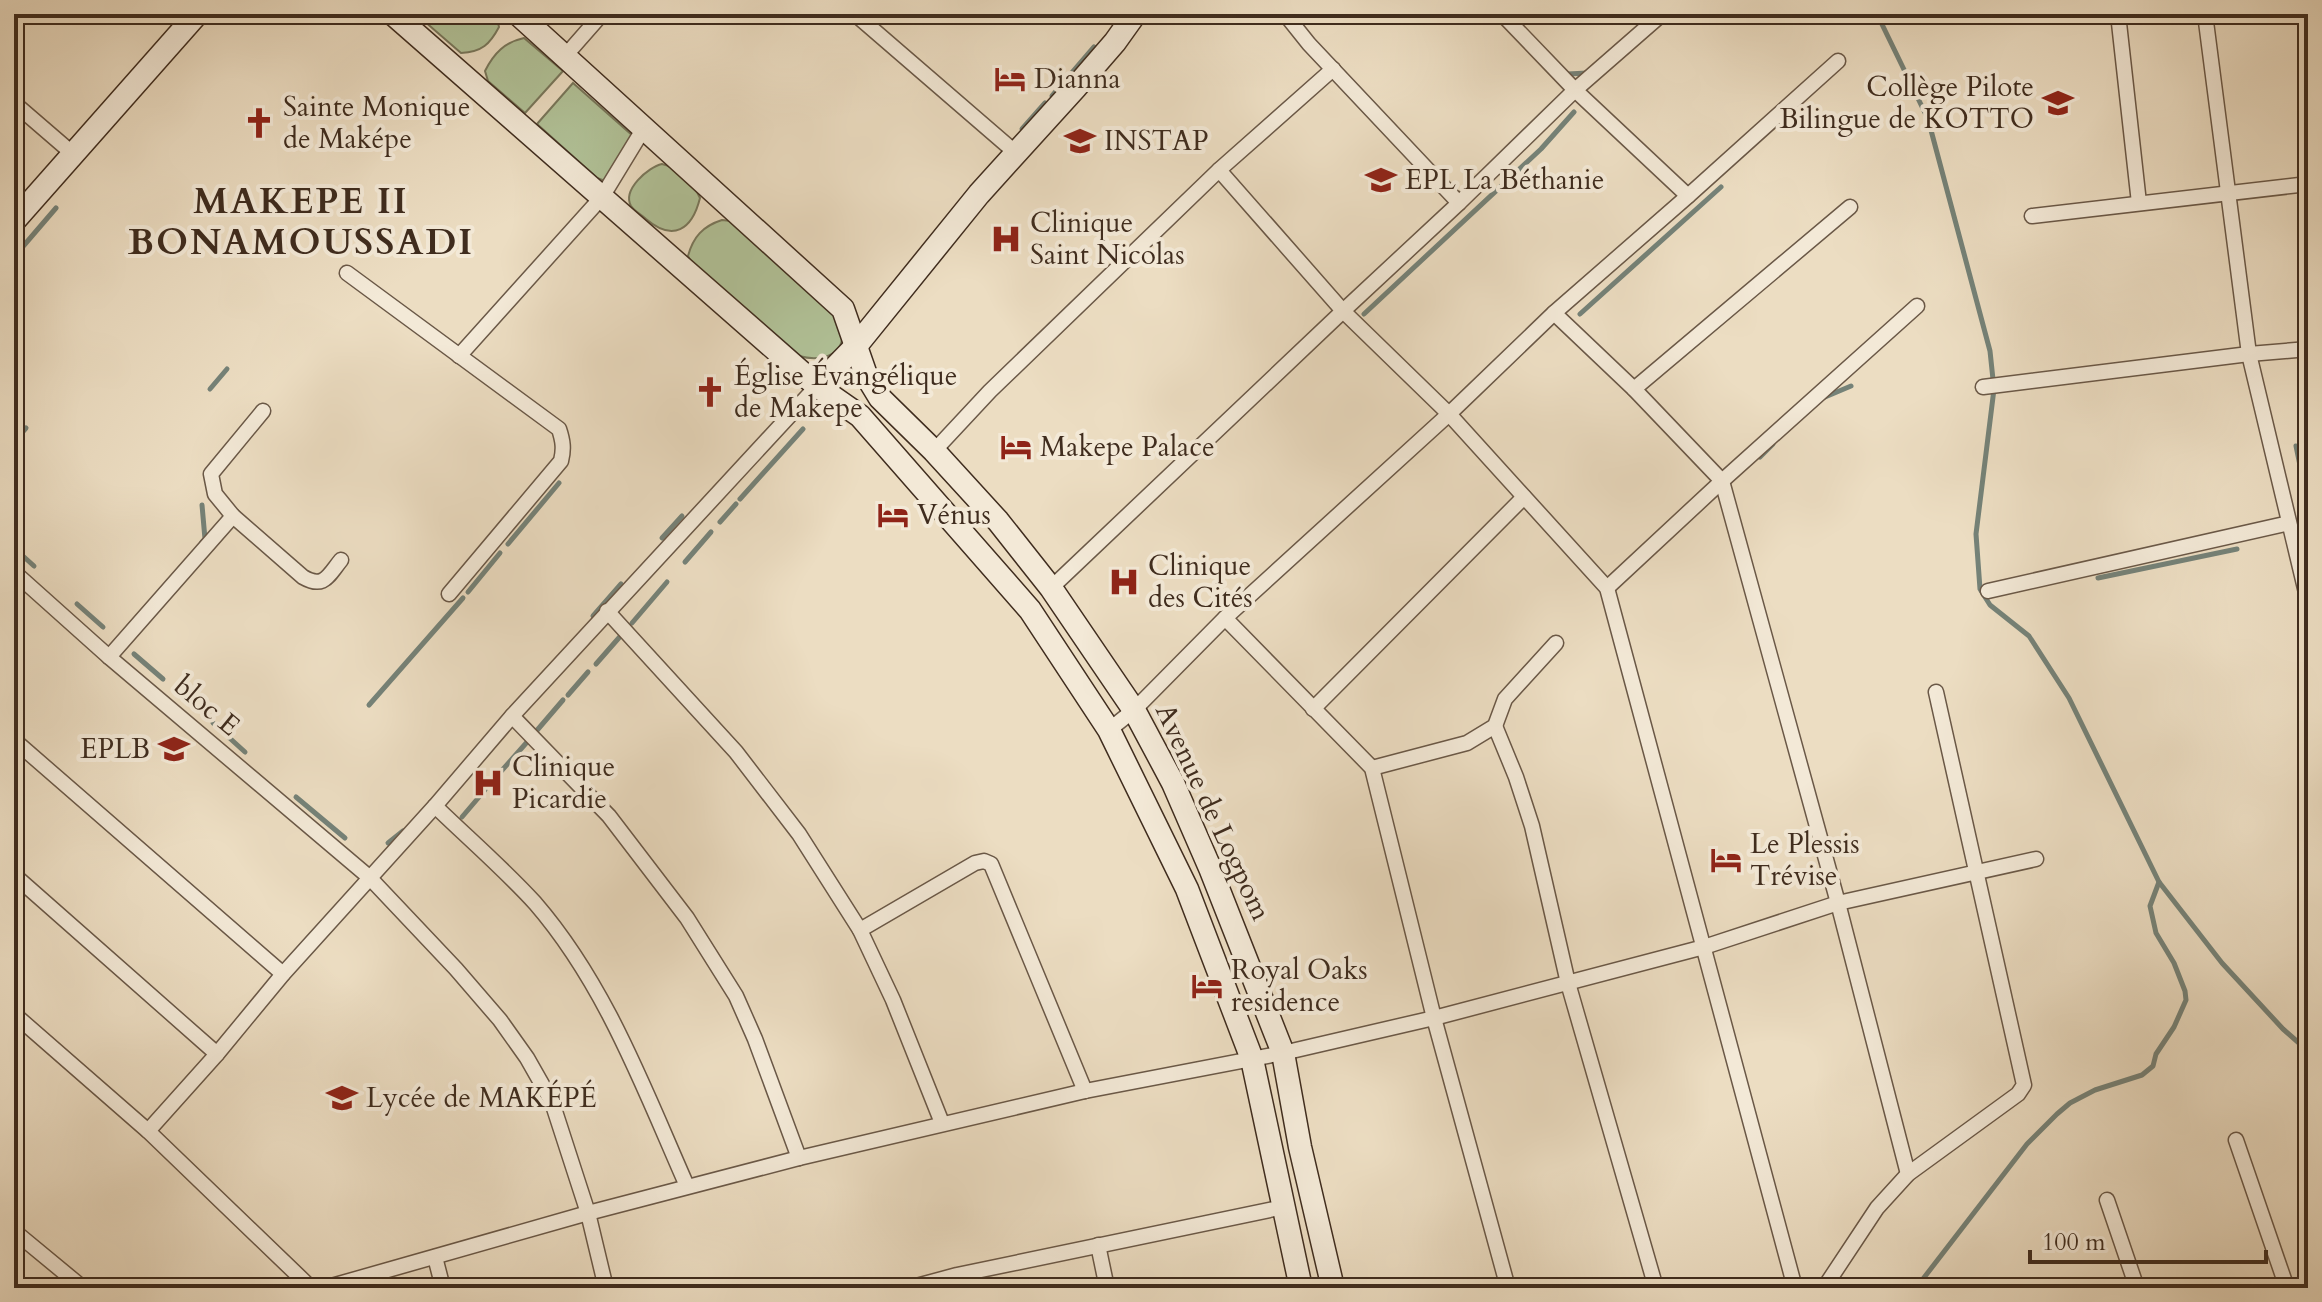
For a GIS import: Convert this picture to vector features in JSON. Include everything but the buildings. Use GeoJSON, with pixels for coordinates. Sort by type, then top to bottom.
{"type":"FeatureCollection","features":[{"type":"Feature","properties":{"kind":"main road"},"geometry":{"type":"LineString","coordinates":[[14,221],[197,14]]}},
{"type":"Feature","properties":{"kind":"main road","name":"Avenue de Logpom"},"geometry":{"type":"LineString","coordinates":[[393,14],[817,386],[860,416],[1030,610],[1109,730],[1187,889],[1252,1059],[1301,1288]]}},
{"type":"Feature","properties":{"kind":"main road","name":"Avenue de Logpom"},"geometry":{"type":"LineString","coordinates":[[518,14],[843,309],[866,375],[880,398],[998,521],[1051,588],[1134,710],[1173,783],[1210,868],[1283,1053],[1300,1147],[1333,1288]]}},
{"type":"Feature","properties":{"kind":"main road"},"geometry":{"type":"LineString","coordinates":[[817,386],[856,346],[979,194],[1105,53],[1135,14]]}},
{"type":"Feature","properties":{"kind":"street"},"geometry":{"type":"LineString","coordinates":[[566,55],[602,14]]}},
{"type":"Feature","properties":{"kind":"street"},"geometry":{"type":"LineString","coordinates":[[855,14],[1016,153]]}},
{"type":"Feature","properties":{"kind":"street"},"geometry":{"type":"LineString","coordinates":[[1285,14],[1459,203]]}},
{"type":"Feature","properties":{"kind":"street"},"geometry":{"type":"LineString","coordinates":[[1502,14],[1575,90],[1688,196]]}},
{"type":"Feature","properties":{"kind":"street"},"geometry":{"type":"LineString","coordinates":[[1051,588],[1575,90],[1662,14]]}},
{"type":"Feature","properties":{"kind":"street"},"geometry":{"type":"LineString","coordinates":[[2118,14],[2139,203]]}},
{"type":"Feature","properties":{"kind":"street"},"geometry":{"type":"LineString","coordinates":[[2205,14],[2249,354],[2308,601]]}},
{"type":"Feature","properties":{"kind":"street"},"geometry":{"type":"LineString","coordinates":[[1109,730],[1134,710],[1225,618],[1449,414],[1554,313],[1838,61]]}},
{"type":"Feature","properties":{"kind":"street"},"geometry":{"type":"LineString","coordinates":[[934,451],[1011,370],[1219,170],[1333,69]]}},
{"type":"Feature","properties":{"kind":"street"},"geometry":{"type":"LineString","coordinates":[[14,103],[72,153]]}},
{"type":"Feature","properties":{"kind":"street"},"geometry":{"type":"LineString","coordinates":[[459,356],[602,197],[644,128]]}},
{"type":"Feature","properties":{"kind":"street"},"geometry":{"type":"LineString","coordinates":[[1219,170],[1343,311],[1449,414],[1607,588],[1795,1288]]}},
{"type":"Feature","properties":{"kind":"street"},"geometry":{"type":"LineString","coordinates":[[2032,216],[2308,184]]}},
{"type":"Feature","properties":{"kind":"street"},"geometry":{"type":"LineString","coordinates":[[1634,389],[1850,207]]}},
{"type":"Feature","properties":{"kind":"street"},"geometry":{"type":"LineString","coordinates":[[347,273],[559,429],[563,449],[561,461],[449,594]]}},
{"type":"Feature","properties":{"kind":"street"},"geometry":{"type":"LineString","coordinates":[[1607,588],[1917,306]]}},
{"type":"Feature","properties":{"kind":"street"},"geometry":{"type":"LineString","coordinates":[[1554,313],[1634,389],[1722,481],[1838,903],[1908,1174]]}},
{"type":"Feature","properties":{"kind":"street"},"geometry":{"type":"LineString","coordinates":[[1983,387],[2308,349]]}},
{"type":"Feature","properties":{"kind":"street"},"geometry":{"type":"LineString","coordinates":[[148,1131],[512,716],[817,386]]}},
{"type":"Feature","properties":{"kind":"street"},"geometry":{"type":"LineString","coordinates":[[263,411],[211,474],[215,494],[233,516],[314,583],[325,580],[341,560]]}},
{"type":"Feature","properties":{"kind":"street"},"geometry":{"type":"LineString","coordinates":[[1313,709],[1524,497]]}},
{"type":"Feature","properties":{"kind":"street"},"geometry":{"type":"LineString","coordinates":[[109,657],[233,516]]}},
{"type":"Feature","properties":{"kind":"street"},"geometry":{"type":"LineString","coordinates":[[1988,591],[2289,523]]}},
{"type":"Feature","properties":{"kind":"street","name":"bloc E"},"geometry":{"type":"LineString","coordinates":[[14,572],[109,657],[369,877],[500,1020],[527,1058],[552,1102],[588,1213],[606,1288]]}},
{"type":"Feature","properties":{"kind":"street"},"geometry":{"type":"LineString","coordinates":[[607,611],[736,752],[799,834],[860,930],[893,1000],[942,1123]]}},
{"type":"Feature","properties":{"kind":"street"},"geometry":{"type":"LineString","coordinates":[[1225,618],[1372,768],[1434,1018],[1508,1288]]}},
{"type":"Feature","properties":{"kind":"street"},"geometry":{"type":"LineString","coordinates":[[1372,768],[1467,743],[1495,726],[1505,699],[1556,643]]}},
{"type":"Feature","properties":{"kind":"street"},"geometry":{"type":"LineString","coordinates":[[1824,1288],[1877,1208],[1908,1174],[2018,1094],[2024,1085],[1936,692]]}},
{"type":"Feature","properties":{"kind":"street"},"geometry":{"type":"LineString","coordinates":[[512,716],[609,816],[687,918],[736,996],[799,1158]]}},
{"type":"Feature","properties":{"kind":"street"},"geometry":{"type":"LineString","coordinates":[[1495,726],[1532,826],[1568,983],[1656,1288]]}},
{"type":"Feature","properties":{"kind":"street"},"geometry":{"type":"LineString","coordinates":[[14,740],[283,974]]}},
{"type":"Feature","properties":{"kind":"street"},"geometry":{"type":"LineString","coordinates":[[435,806],[535,903],[566,944],[599,995],[626,1047],[687,1186]]}},
{"type":"Feature","properties":{"kind":"street"},"geometry":{"type":"LineString","coordinates":[[14,1014],[148,1131],[307,1284],[317,1288],[799,1158],[1085,1091],[1283,1053],[1434,1018],[1704,947],[1838,903],[2036,859]]}},
{"type":"Feature","properties":{"kind":"street"},"geometry":{"type":"LineString","coordinates":[[860,930],[975,863],[984,861],[991,864],[1085,1091]]}},
{"type":"Feature","properties":{"kind":"street"},"geometry":{"type":"LineString","coordinates":[[14,875],[217,1054]]}},
{"type":"Feature","properties":{"kind":"street"},"geometry":{"type":"LineString","coordinates":[[2236,1140],[2287,1288]]}},
{"type":"Feature","properties":{"kind":"street"},"geometry":{"type":"LineString","coordinates":[[2107,1200],[2137,1288]]}},
{"type":"Feature","properties":{"kind":"street"},"geometry":{"type":"LineString","coordinates":[[909,1288],[958,1281],[1098,1245],[1284,1207]]}},
{"type":"Feature","properties":{"kind":"street"},"geometry":{"type":"LineString","coordinates":[[14,1231],[83,1288]]}},
{"type":"Feature","properties":{"kind":"street"},"geometry":{"type":"LineString","coordinates":[[1098,1245],[1107,1288]]}},
{"type":"Feature","properties":{"kind":"street"},"geometry":{"type":"LineString","coordinates":[[435,1257],[443,1288]]}},
{"type":"Feature","properties":{"kind":"green space"},"geometry":{"type":"Polygon","coordinates":[[[416,14],[496,14],[499,27],[484,46],[461,53],[416,14]]]}},
{"type":"Feature","properties":{"kind":"green space"},"geometry":{"type":"Polygon","coordinates":[[[524,38],[563,71],[525,113],[488,81],[485,71],[501,49],[524,38]]]}},
{"type":"Feature","properties":{"kind":"green space"},"geometry":{"type":"Polygon","coordinates":[[[573,83],[633,136],[605,181],[597,178],[537,124],[573,83]]]}},
{"type":"Feature","properties":{"kind":"green space"},"geometry":{"type":"Polygon","coordinates":[[[662,164],[684,177],[700,198],[687,225],[673,231],[656,226],[634,210],[629,200],[638,180],[662,164]]]}},
{"type":"Feature","properties":{"kind":"green space"},"geometry":{"type":"Polygon","coordinates":[[[722,220],[731,221],[836,313],[842,341],[834,352],[814,358],[799,356],[692,264],[688,256],[696,238],[709,225],[722,220]]]}},
{"type":"Feature","properties":{"kind":"waterway"},"geometry":{"type":"LineString","coordinates":[[1877,14],[1928,119],[1990,351],[1994,389],[1976,534],[1980,589],[1990,605],[2029,636],[2069,698],[2159,882],[2222,963],[2283,1029],[2308,1051]]}},
{"type":"Feature","properties":{"kind":"waterway"},"geometry":{"type":"LineString","coordinates":[[1052,96],[1094,47]]}},
{"type":"Feature","properties":{"kind":"waterway"},"geometry":{"type":"LineString","coordinates":[[1568,74],[1587,73]]}},
{"type":"Feature","properties":{"kind":"waterway"},"geometry":{"type":"LineString","coordinates":[[1022,129],[1045,103]]}},
{"type":"Feature","properties":{"kind":"waterway"},"geometry":{"type":"LineString","coordinates":[[1364,314],[1541,149],[1574,112]]}},
{"type":"Feature","properties":{"kind":"waterway"},"geometry":{"type":"LineString","coordinates":[[1580,314],[1721,187]]}},
{"type":"Feature","properties":{"kind":"waterway"},"geometry":{"type":"LineString","coordinates":[[14,257],[56,208]]}},
{"type":"Feature","properties":{"kind":"waterway"},"geometry":{"type":"LineString","coordinates":[[210,389],[227,369]]}},
{"type":"Feature","properties":{"kind":"waterway"},"geometry":{"type":"LineString","coordinates":[[1825,397],[1851,386]]}},
{"type":"Feature","properties":{"kind":"waterway"},"geometry":{"type":"LineString","coordinates":[[14,442],[26,428]]}},
{"type":"Feature","properties":{"kind":"waterway"},"geometry":{"type":"LineString","coordinates":[[740,499],[803,429]]}},
{"type":"Feature","properties":{"kind":"waterway"},"geometry":{"type":"LineString","coordinates":[[1760,457],[1773,444]]}},
{"type":"Feature","properties":{"kind":"waterway"},"geometry":{"type":"LineString","coordinates":[[2296,446],[2308,504]]}},
{"type":"Feature","properties":{"kind":"waterway"},"geometry":{"type":"LineString","coordinates":[[508,544],[559,483]]}},
{"type":"Feature","properties":{"kind":"waterway"},"geometry":{"type":"LineString","coordinates":[[720,522],[736,504]]}},
{"type":"Feature","properties":{"kind":"waterway"},"geometry":{"type":"LineString","coordinates":[[202,505],[205,539],[202,542]]}},
{"type":"Feature","properties":{"kind":"waterway"},"geometry":{"type":"LineString","coordinates":[[662,538],[682,516]]}},
{"type":"Feature","properties":{"kind":"waterway"},"geometry":{"type":"LineString","coordinates":[[685,562],[711,532]]}},
{"type":"Feature","properties":{"kind":"waterway"},"geometry":{"type":"LineString","coordinates":[[14,548],[34,566]]}},
{"type":"Feature","properties":{"kind":"waterway"},"geometry":{"type":"LineString","coordinates":[[2098,578],[2237,549]]}},
{"type":"Feature","properties":{"kind":"waterway"},"geometry":{"type":"LineString","coordinates":[[468,592],[500,553]]}},
{"type":"Feature","properties":{"kind":"waterway"},"geometry":{"type":"LineString","coordinates":[[632,623],[667,582]]}},
{"type":"Feature","properties":{"kind":"waterway"},"geometry":{"type":"LineString","coordinates":[[593,616],[621,584]]}},
{"type":"Feature","properties":{"kind":"waterway"},"geometry":{"type":"LineString","coordinates":[[369,705],[463,598]]}},
{"type":"Feature","properties":{"kind":"waterway"},"geometry":{"type":"LineString","coordinates":[[77,604],[103,627]]}},
{"type":"Feature","properties":{"kind":"waterway"},"geometry":{"type":"LineString","coordinates":[[596,664],[624,632]]}},
{"type":"Feature","properties":{"kind":"waterway"},"geometry":{"type":"LineString","coordinates":[[134,654],[163,679]]}},
{"type":"Feature","properties":{"kind":"waterway"},"geometry":{"type":"LineString","coordinates":[[568,695],[588,672]]}},
{"type":"Feature","properties":{"kind":"waterway"},"geometry":{"type":"LineString","coordinates":[[533,735],[563,700]]}},
{"type":"Feature","properties":{"kind":"waterway"},"geometry":{"type":"LineString","coordinates":[[213,723],[245,752]]}},
{"type":"Feature","properties":{"kind":"waterway"},"geometry":{"type":"LineString","coordinates":[[489,785],[528,741]]}},
{"type":"Feature","properties":{"kind":"waterway"},"geometry":{"type":"LineString","coordinates":[[462,817],[485,790]]}},
{"type":"Feature","properties":{"kind":"waterway"},"geometry":{"type":"LineString","coordinates":[[296,797],[345,838]]}},
{"type":"Feature","properties":{"kind":"waterway"},"geometry":{"type":"LineString","coordinates":[[388,843],[403,831]]}},
{"type":"Feature","properties":{"kind":"waterway"},"geometry":{"type":"LineString","coordinates":[[1916,1288],[2027,1144],[2057,1114],[2095,1090],[2142,1075],[2153,1066],[2156,1054],[2174,1027],[2186,1000],[2174,963],[2156,933],[2150,906],[2159,882]]}},
{"type":"Feature","properties":{"kind":"place","name":"Dianna"},"geometry":{"type":"Point","coordinates":[1010,79]}},
{"type":"Feature","properties":{"kind":"place","name":"Collège Pilote Bilingue de KOTTO"},"geometry":{"type":"Point","coordinates":[2058,103]}},
{"type":"Feature","properties":{"kind":"place","name":"Sainte Monique de Maképe"},"geometry":{"type":"Point","coordinates":[259,123]}},
{"type":"Feature","properties":{"kind":"place","name":"INSTAP"},"geometry":{"type":"Point","coordinates":[1080,141]}},
{"type":"Feature","properties":{"kind":"place","name":"EPL La Béthanie"},"geometry":{"type":"Point","coordinates":[1381,180]}},
{"type":"Feature","properties":{"kind":"place","name":"Clinique Saint Nicolas"},"geometry":{"type":"Point","coordinates":[1006,239]}},
{"type":"Feature","properties":{"kind":"place","name":"Église Évangélique de Makepe"},"geometry":{"type":"Point","coordinates":[710,392]}},
{"type":"Feature","properties":{"kind":"place","name":"Makepe Palace"},"geometry":{"type":"Point","coordinates":[1016,447]}},
{"type":"Feature","properties":{"kind":"place","name":"Vénus"},"geometry":{"type":"Point","coordinates":[893,515]}},
{"type":"Feature","properties":{"kind":"place","name":"Clinique des Cités"},"geometry":{"type":"Point","coordinates":[1124,582]}},
{"type":"Feature","properties":{"kind":"place","name":"EPLB"},"geometry":{"type":"Point","coordinates":[174,749]}},
{"type":"Feature","properties":{"kind":"place","name":"Clinique Picardie"},"geometry":{"type":"Point","coordinates":[488,783]}},
{"type":"Feature","properties":{"kind":"place","name":"Le Plessis Trévise"},"geometry":{"type":"Point","coordinates":[1726,860]}},
{"type":"Feature","properties":{"kind":"place","name":"Royal Oaks residence"},"geometry":{"type":"Point","coordinates":[1207,986]}},
{"type":"Feature","properties":{"kind":"place","name":"Lycée de MAKÉPÉ"},"geometry":{"type":"Point","coordinates":[342,1098]}},
{"type":"Feature","properties":{"kind":"district","name":"MAKEPE II BONAMOUSSADI"},"geometry":{"type":"Point","coordinates":[301,222]}}]}
